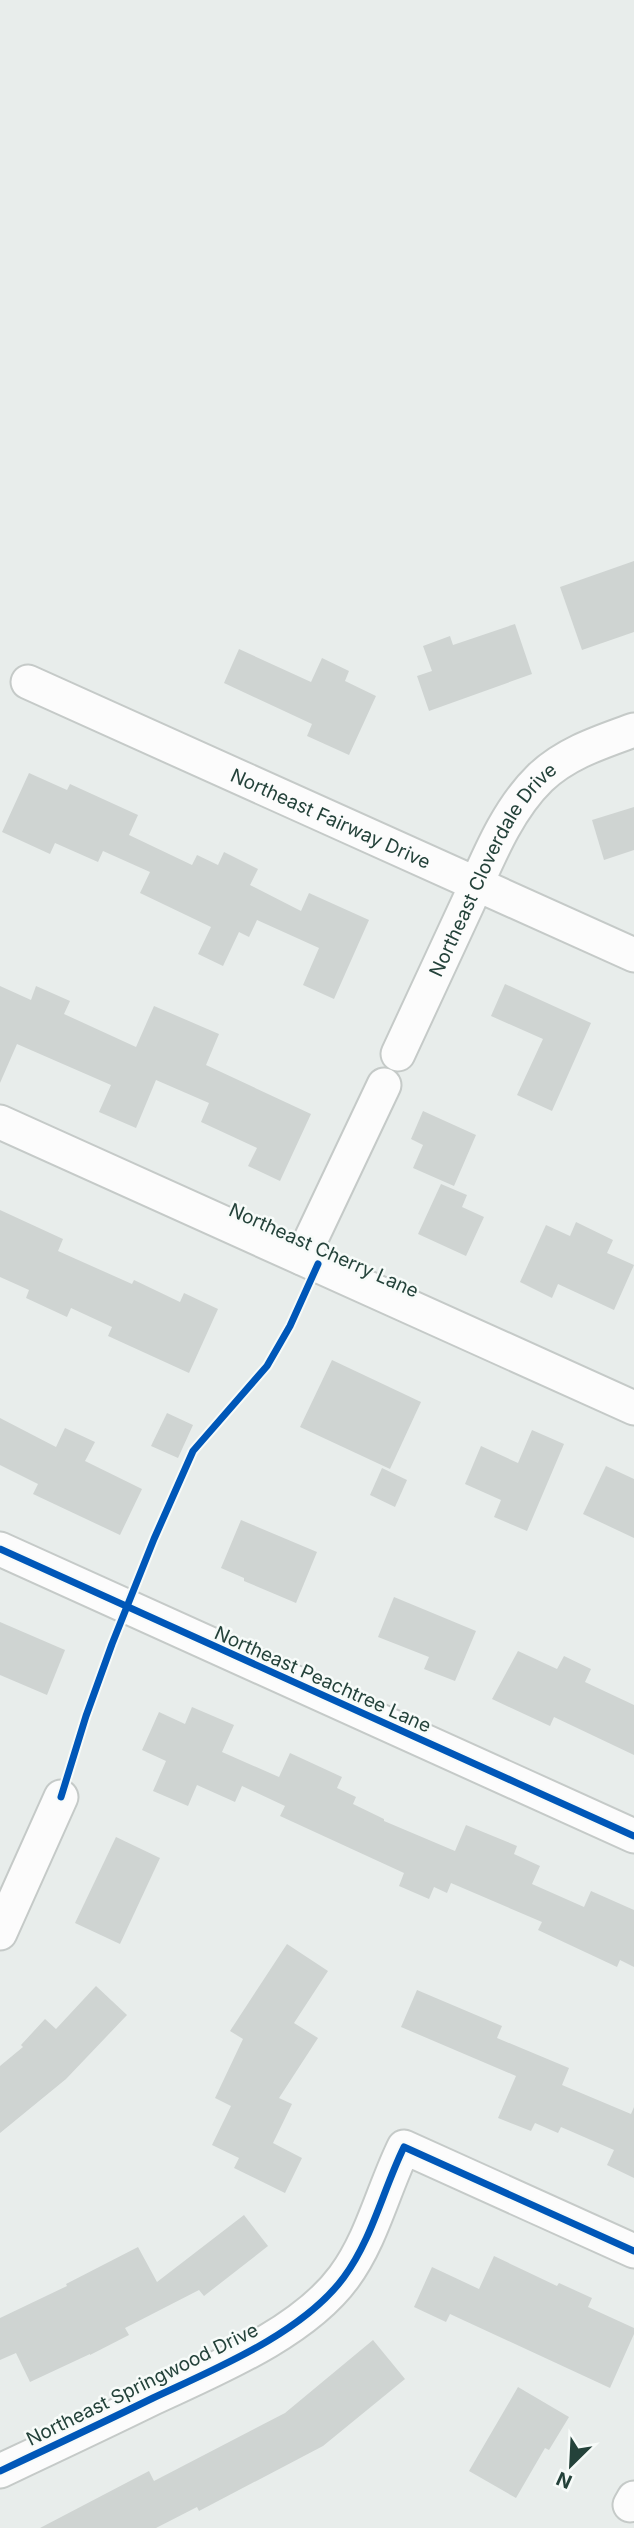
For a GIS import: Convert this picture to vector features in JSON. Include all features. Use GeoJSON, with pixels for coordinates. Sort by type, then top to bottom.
{"type":"FeatureCollection","features":[{"type":"Feature","properties":{"kind":"street","name":"Northeast Fairway Drive"},"geometry":{"type":"LineString","coordinates":[[28,681],[634,955]]}},
{"type":"Feature","properties":{"kind":"street","name":"Northeast Cloverdale Drive"},"geometry":{"type":"LineString","coordinates":[[398,1054],[498,838],[519,804],[538,779],[560,762],[582,750],[634,730]]}},
{"type":"Feature","properties":{"kind":"street"},"geometry":{"type":"LineString","coordinates":[[310,1261],[384,1085]]}},
{"type":"Feature","properties":{"kind":"street","name":"Northeast Cherry Lane"},"geometry":{"type":"LineString","coordinates":[[0,1122],[634,1408]]}},
{"type":"Feature","properties":{"kind":"street","name":"Northeast Peachtree Lane"},"geometry":{"type":"LineString","coordinates":[[0,1549],[634,1836]]}},
{"type":"Feature","properties":{"kind":"street"},"geometry":{"type":"LineString","coordinates":[[0,1933],[61,1797]]}},
{"type":"Feature","properties":{"kind":"street","name":"Northeast Springwood Drive"},"geometry":{"type":"LineString","coordinates":[[0,2471],[237,2359],[280,2334],[318,2304],[343,2278],[363,2246],[404,2147],[634,2251]]}},
{"type":"Feature","properties":{"kind":"path"},"geometry":{"type":"LineString","coordinates":[[61,1797],[86,1716],[127,1607],[193,1451],[267,1366],[290,1326],[310,1261]]}},
{"type":"Feature","properties":{"kind":"building"},"geometry":{"type":"Polygon","coordinates":[[[634,561],[634,632],[582,650],[560,587],[634,561]]]}},
{"type":"Feature","properties":{"kind":"building"},"geometry":{"type":"Polygon","coordinates":[[[515,624],[532,674],[429,711],[417,676],[432,671],[423,646],[450,636],[453,645],[515,624]]]}},
{"type":"Feature","properties":{"kind":"building"},"geometry":{"type":"Polygon","coordinates":[[[239,649],[311,682],[322,658],[349,671],[345,681],[376,696],[349,755],[307,736],[312,724],[224,683],[239,649]]]}},
{"type":"Feature","properties":{"kind":"building"},"geometry":{"type":"Polygon","coordinates":[[[29,773],[67,790],[70,784],[138,815],[129,835],[192,865],[197,855],[218,865],[224,852],[258,869],[250,885],[301,911],[309,893],[369,920],[334,999],[303,985],[319,948],[257,920],[249,937],[239,932],[223,966],[198,954],[211,927],[140,893],[150,872],[103,851],[98,862],[55,843],[50,854],[2,832],[29,773]]]}},
{"type":"Feature","properties":{"kind":"building"},"geometry":{"type":"Polygon","coordinates":[[[634,807],[634,850],[604,860],[592,820],[634,807]]]}},
{"type":"Feature","properties":{"kind":"building"},"geometry":{"type":"Polygon","coordinates":[[[505,984],[591,1023],[552,1111],[517,1095],[543,1039],[491,1016],[505,984]]]}},
{"type":"Feature","properties":{"kind":"building"},"geometry":{"type":"Polygon","coordinates":[[[0,986],[31,1000],[36,986],[70,1001],[64,1014],[136,1047],[154,1006],[219,1034],[206,1065],[311,1114],[280,1181],[248,1166],[257,1148],[201,1122],[209,1103],[156,1080],[136,1128],[99,1112],[111,1085],[17,1044],[0,1083],[0,986]]]}},
{"type":"Feature","properties":{"kind":"building"},"geometry":{"type":"Polygon","coordinates":[[[423,1111],[476,1135],[454,1186],[413,1168],[423,1145],[411,1139],[423,1111]]]}},
{"type":"Feature","properties":{"kind":"building"},"geometry":{"type":"Polygon","coordinates":[[[441,1184],[467,1195],[462,1207],[484,1217],[466,1256],[418,1234],[441,1184]]]}},
{"type":"Feature","properties":{"kind":"building"},"geometry":{"type":"Polygon","coordinates":[[[0,1210],[63,1239],[58,1251],[132,1284],[134,1280],[180,1302],[184,1293],[218,1309],[189,1373],[108,1336],[112,1327],[71,1308],[67,1317],[26,1298],[29,1290],[0,1277],[0,1210]]]}},
{"type":"Feature","properties":{"kind":"building"},"geometry":{"type":"Polygon","coordinates":[[[576,1222],[613,1240],[607,1253],[634,1265],[614,1310],[558,1284],[552,1298],[520,1282],[546,1225],[570,1236],[576,1222]]]}},
{"type":"Feature","properties":{"kind":"building"},"geometry":{"type":"Polygon","coordinates":[[[332,1360],[421,1402],[390,1469],[300,1427],[332,1360]]]}},
{"type":"Feature","properties":{"kind":"building"},"geometry":{"type":"Polygon","coordinates":[[[167,1413],[193,1425],[178,1458],[151,1446],[167,1413]]]}},
{"type":"Feature","properties":{"kind":"building"},"geometry":{"type":"Polygon","coordinates":[[[0,1418],[56,1447],[65,1428],[95,1442],[85,1461],[142,1489],[120,1535],[33,1494],[38,1484],[0,1465],[0,1418]]]}},
{"type":"Feature","properties":{"kind":"building"},"geometry":{"type":"Polygon","coordinates":[[[532,1430],[564,1444],[527,1531],[494,1517],[501,1500],[465,1484],[481,1446],[518,1463],[532,1430]]]}},
{"type":"Feature","properties":{"kind":"building"},"geometry":{"type":"Polygon","coordinates":[[[606,1466],[634,1479],[634,1538],[583,1514],[606,1466]]]}},
{"type":"Feature","properties":{"kind":"building"},"geometry":{"type":"Polygon","coordinates":[[[382,1468],[407,1480],[395,1507],[370,1495],[382,1468]]]}},
{"type":"Feature","properties":{"kind":"building"},"geometry":{"type":"Polygon","coordinates":[[[241,1520],[317,1552],[296,1603],[221,1568],[241,1520]]]}},
{"type":"Feature","properties":{"kind":"building"},"geometry":{"type":"Polygon","coordinates":[[[394,1597],[476,1631],[455,1681],[424,1669],[429,1657],[378,1637],[394,1597]]]}},
{"type":"Feature","properties":{"kind":"building"},"geometry":{"type":"Polygon","coordinates":[[[0,1622],[65,1650],[47,1695],[0,1675],[0,1622]]]}},
{"type":"Feature","properties":{"kind":"building"},"geometry":{"type":"Polygon","coordinates":[[[518,1651],[557,1669],[564,1656],[591,1669],[585,1682],[634,1705],[634,1755],[554,1717],[550,1726],[492,1699],[518,1651]]]}},
{"type":"Feature","properties":{"kind":"building"},"geometry":{"type":"Polygon","coordinates":[[[192,1707],[234,1725],[222,1752],[279,1777],[290,1753],[342,1777],[337,1788],[356,1797],[353,1804],[384,1821],[455,1851],[466,1825],[517,1846],[514,1854],[540,1866],[532,1884],[584,1907],[591,1891],[634,1910],[634,1967],[620,1960],[617,1967],[538,1930],[542,1922],[451,1883],[447,1893],[434,1887],[429,1899],[399,1886],[404,1873],[280,1816],[285,1806],[242,1786],[235,1802],[197,1785],[188,1806],[153,1791],[166,1761],[142,1750],[159,1712],[185,1724],[192,1707]]]}},
{"type":"Feature","properties":{"kind":"building"},"geometry":{"type":"Polygon","coordinates":[[[116,1837],[160,1858],[120,1944],[75,1923],[116,1837]]]}},
{"type":"Feature","properties":{"kind":"building"},"geometry":{"type":"Polygon","coordinates":[[[287,1944],[328,1971],[294,2023],[318,2038],[279,2098],[292,2104],[273,2143],[302,2158],[285,2193],[234,2168],[239,2158],[212,2145],[231,2106],[215,2098],[243,2039],[230,2031],[287,1944]]]}},
{"type":"Feature","properties":{"kind":"building"},"geometry":{"type":"Polygon","coordinates":[[[96,1986],[127,2015],[66,2079],[0,2133],[0,2066],[23,2047],[21,2045],[45,2019],[56,2029],[96,1986]]]}},
{"type":"Feature","properties":{"kind":"building"},"geometry":{"type":"Polygon","coordinates":[[[417,1990],[502,2026],[497,2038],[569,2068],[562,2085],[631,2114],[634,2107],[634,2178],[607,2165],[614,2150],[561,2127],[558,2133],[535,2123],[531,2131],[498,2118],[516,2076],[401,2027],[417,1990]]]}},
{"type":"Feature","properties":{"kind":"building"},"geometry":{"type":"Polygon","coordinates":[[[244,2215],[268,2246],[204,2296],[199,2290],[125,2328],[129,2335],[30,2382],[16,2353],[0,2360],[0,2318],[67,2286],[66,2284],[138,2247],[157,2282],[244,2215]]]}},
{"type":"Feature","properties":{"kind":"building"},"geometry":{"type":"Polygon","coordinates":[[[494,2256],[557,2286],[559,2283],[592,2298],[588,2307],[634,2328],[634,2334],[610,2388],[450,2314],[446,2322],[414,2307],[432,2267],[479,2289],[494,2256]]]}},
{"type":"Feature","properties":{"kind":"building"},"geometry":{"type":"Polygon","coordinates":[[[373,2340],[405,2379],[323,2446],[199,2511],[197,2507],[156,2528],[40,2528],[149,2471],[154,2481],[285,2413],[373,2340]]]}},
{"type":"Feature","properties":{"kind":"building"},"geometry":{"type":"Polygon","coordinates":[[[518,2387],[569,2417],[549,2450],[545,2448],[516,2498],[469,2471],[518,2387]]]}},
{"type":"Feature","properties":{"kind":"cycle path"},"geometry":{"type":"LineString","coordinates":[[61,1797],[112,1644],[193,1451],[267,1366],[290,1326],[318,1264]]}},
{"type":"Feature","properties":{"kind":"cycle path"},"geometry":{"type":"LineString","coordinates":[[0,1549],[634,1836]]}},
{"type":"Feature","properties":{"kind":"cycle path"},"geometry":{"type":"LineString","coordinates":[[0,2471],[230,2362],[306,2315],[327,2297],[354,2262],[370,2231],[404,2147],[634,2251]]}}]}
